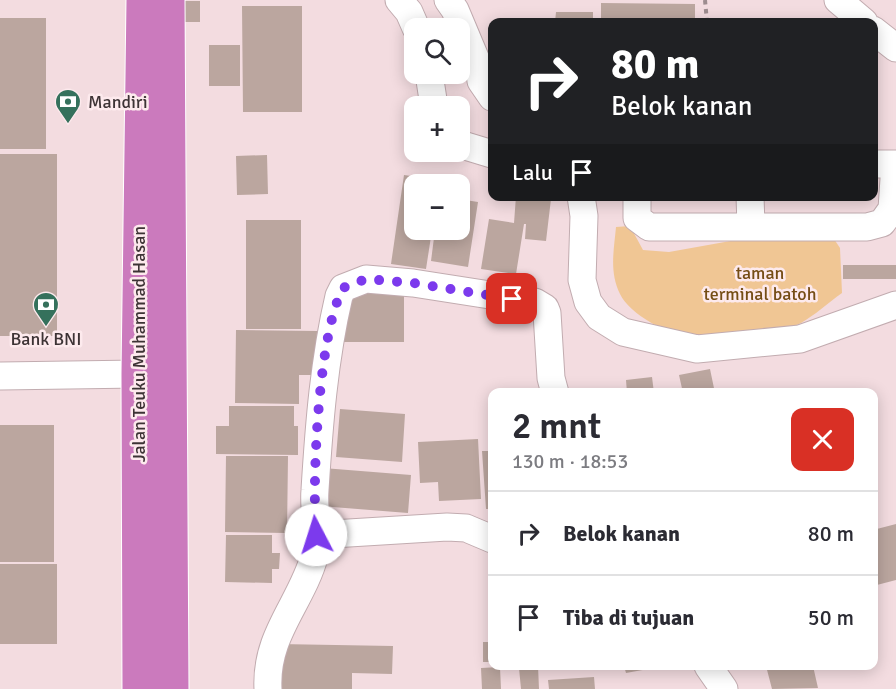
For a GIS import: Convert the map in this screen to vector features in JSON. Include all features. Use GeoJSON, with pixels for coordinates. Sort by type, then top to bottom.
{"type":"FeatureCollection","features":[{"type":"Feature","properties":{"kind":"highway","name":"Jalan Teuku Muhammad Hasan"},"geometry":{"type":"LineString","coordinates":[[135,683],[143,0]]}},
{"type":"Feature","properties":{"kind":"highway","name":"Jalan Teuku Muhammad Hasan"},"geometry":{"type":"LineString","coordinates":[[168,0],[172,689]]}},
{"type":"Feature","properties":{"kind":"highway"},"geometry":{"type":"LineString","coordinates":[[172,652],[180,689]]}},
{"type":"Feature","properties":{"kind":"street"},"geometry":{"type":"LineString","coordinates":[[399,0],[412,18]]}},
{"type":"Feature","properties":{"kind":"street"},"geometry":{"type":"LineString","coordinates":[[448,0],[485,69],[481,81],[488,91]]}},
{"type":"Feature","properties":{"kind":"street"},"geometry":{"type":"LineString","coordinates":[[838,0],[859,18]]}},
{"type":"Feature","properties":{"kind":"street"},"geometry":{"type":"LineString","coordinates":[[878,34],[896,48]]}},
{"type":"Feature","properties":{"kind":"street"},"geometry":{"type":"LineString","coordinates":[[470,147],[488,153]]}},
{"type":"Feature","properties":{"kind":"street"},"geometry":{"type":"LineString","coordinates":[[637,201],[637,218],[649,227],[867,227],[882,223],[892,209],[895,164],[878,164]]}},
{"type":"Feature","properties":{"kind":"street"},"geometry":{"type":"LineString","coordinates":[[581,201],[584,216],[582,280],[588,302],[599,317],[623,332],[697,349],[800,339],[896,305]]}},
{"type":"Feature","properties":{"kind":"street"},"geometry":{"type":"LineString","coordinates":[[750,201],[751,226]]}},
{"type":"Feature","properties":{"kind":"street"},"geometry":{"type":"LineString","coordinates":[[268,689],[268,658],[316,551],[314,505],[324,367],[339,296],[343,288],[366,279],[413,283],[535,302],[545,308],[547,313],[550,378],[553,388]]}},
{"type":"Feature","properties":{"kind":"street"},"geometry":{"type":"LineString","coordinates":[[2,376],[138,374]]}},
{"type":"Feature","properties":{"kind":"street"},"geometry":{"type":"LineString","coordinates":[[316,535],[447,527],[466,528],[488,537]]}},
{"type":"Feature","properties":{"kind":"street"},"geometry":{"type":"LineString","coordinates":[[711,670],[724,689]]}},
{"type":"Feature","properties":{"kind":"path"},"geometry":{"type":"LineString","coordinates":[[705,0],[707,18]]}},
{"type":"Feature","properties":{"kind":"green space","name":"taman terminal batoh"},"geometry":{"type":"Polygon","coordinates":[[[630,226],[643,250],[669,252],[736,240],[832,236],[840,248],[842,293],[806,320],[791,327],[731,337],[692,338],[673,333],[641,316],[625,302],[620,294],[613,269],[616,227],[630,226]]]}},
{"type":"Feature","properties":{"kind":"building"},"geometry":{"type":"Polygon","coordinates":[[[184,1],[200,1],[200,22],[184,22],[184,1]]]}},
{"type":"Feature","properties":{"kind":"building"},"geometry":{"type":"Polygon","coordinates":[[[601,3],[695,4],[695,18],[601,18],[601,3]]]}},
{"type":"Feature","properties":{"kind":"building"},"geometry":{"type":"Polygon","coordinates":[[[242,6],[302,6],[302,112],[243,112],[242,6]]]}},
{"type":"Feature","properties":{"kind":"building"},"geometry":{"type":"Polygon","coordinates":[[[556,12],[593,12],[593,18],[555,18],[556,12]]]}},
{"type":"Feature","properties":{"kind":"building"},"geometry":{"type":"Polygon","coordinates":[[[0,18],[46,18],[46,149],[0,149],[0,18]]]}},
{"type":"Feature","properties":{"kind":"building"},"geometry":{"type":"Polygon","coordinates":[[[209,45],[240,45],[240,86],[209,86],[209,45]]]}},
{"type":"Feature","properties":{"kind":"building"},"geometry":{"type":"Polygon","coordinates":[[[0,154],[57,154],[57,336],[0,336],[0,154]]]}},
{"type":"Feature","properties":{"kind":"building"},"geometry":{"type":"Polygon","coordinates":[[[267,155],[268,194],[237,195],[236,156],[267,155]]]}},
{"type":"Feature","properties":{"kind":"building"},"geometry":{"type":"Polygon","coordinates":[[[404,175],[404,240],[430,240],[426,269],[391,264],[404,175]]]}},
{"type":"Feature","properties":{"kind":"building"},"geometry":{"type":"Polygon","coordinates":[[[470,201],[478,202],[468,267],[431,261],[434,240],[470,240],[470,201]]]}},
{"type":"Feature","properties":{"kind":"building"},"geometry":{"type":"Polygon","coordinates":[[[516,201],[551,201],[546,241],[525,239],[526,224],[524,224],[516,274],[481,269],[489,219],[514,223],[516,201]]]}},
{"type":"Feature","properties":{"kind":"building"},"geometry":{"type":"Polygon","coordinates":[[[246,220],[301,220],[301,329],[246,329],[246,220]]]}},
{"type":"Feature","properties":{"kind":"building"},"geometry":{"type":"Polygon","coordinates":[[[843,265],[896,265],[896,279],[843,279],[843,265]]]}},
{"type":"Feature","properties":{"kind":"building"},"geometry":{"type":"Polygon","coordinates":[[[343,293],[404,294],[404,342],[342,342],[343,293]]]}},
{"type":"Feature","properties":{"kind":"building"},"geometry":{"type":"Polygon","coordinates":[[[236,330],[317,331],[316,375],[299,375],[299,404],[235,403],[236,330]]]}},
{"type":"Feature","properties":{"kind":"building"},"geometry":{"type":"Polygon","coordinates":[[[710,369],[714,388],[682,388],[679,375],[710,369]]]}},
{"type":"Feature","properties":{"kind":"building"},"geometry":{"type":"Polygon","coordinates":[[[652,377],[653,388],[627,388],[626,380],[652,377]]]}},
{"type":"Feature","properties":{"kind":"building"},"geometry":{"type":"Polygon","coordinates":[[[229,406],[294,406],[294,426],[298,426],[298,455],[216,454],[216,426],[229,426],[229,406]]]}},
{"type":"Feature","properties":{"kind":"building"},"geometry":{"type":"Polygon","coordinates":[[[340,409],[405,414],[402,462],[336,457],[340,409]]]}},
{"type":"Feature","properties":{"kind":"building"},"geometry":{"type":"Polygon","coordinates":[[[0,425],[54,425],[54,562],[0,562],[0,425]]]}},
{"type":"Feature","properties":{"kind":"building"},"geometry":{"type":"Polygon","coordinates":[[[478,439],[481,499],[439,501],[438,482],[420,483],[418,442],[478,439]]]}},
{"type":"Feature","properties":{"kind":"building"},"geometry":{"type":"Polygon","coordinates":[[[482,451],[488,451],[488,509],[486,509],[482,451]]]}},
{"type":"Feature","properties":{"kind":"building"},"geometry":{"type":"Polygon","coordinates":[[[226,456],[288,456],[287,533],[225,532],[226,456]]]}},
{"type":"Feature","properties":{"kind":"building"},"geometry":{"type":"Polygon","coordinates":[[[323,468],[411,475],[408,513],[320,506],[323,468]]]}},
{"type":"Feature","properties":{"kind":"building"},"geometry":{"type":"Polygon","coordinates":[[[896,524],[896,580],[878,585],[878,529],[896,524]]]}},
{"type":"Feature","properties":{"kind":"building"},"geometry":{"type":"Polygon","coordinates":[[[226,535],[272,535],[272,553],[280,553],[279,569],[272,569],[272,583],[225,582],[226,535]]]}},
{"type":"Feature","properties":{"kind":"building"},"geometry":{"type":"Polygon","coordinates":[[[0,564],[57,564],[57,644],[0,644],[0,564]]]}},
{"type":"Feature","properties":{"kind":"building"},"geometry":{"type":"Polygon","coordinates":[[[483,642],[488,642],[488,662],[483,662],[483,642]]]}},
{"type":"Feature","properties":{"kind":"building"},"geometry":{"type":"Polygon","coordinates":[[[278,644],[393,646],[392,674],[352,673],[352,689],[270,689],[278,644]]]}},
{"type":"Feature","properties":{"kind":"building"},"geometry":{"type":"Polygon","coordinates":[[[481,668],[500,670],[501,689],[482,689],[481,668]]]}},
{"type":"Feature","properties":{"kind":"building"},"geometry":{"type":"Polygon","coordinates":[[[519,670],[538,670],[539,689],[521,689],[519,670]]]}},
{"type":"Feature","properties":{"kind":"building"},"geometry":{"type":"Polygon","coordinates":[[[625,670],[642,670],[626,673],[625,670]]]}},
{"type":"Feature","properties":{"kind":"building"},"geometry":{"type":"Polygon","coordinates":[[[767,670],[814,670],[818,688],[772,689],[767,670]]]}},
{"type":"Feature","properties":{"kind":"building"},"geometry":{"type":"Polygon","coordinates":[[[594,677],[595,689],[549,689],[548,680],[594,677]]]}},
{"type":"Feature","properties":{"kind":"place","name":"Mandiri"},"geometry":{"type":"Point","coordinates":[68,125]}},
{"type":"Feature","properties":{"kind":"place","name":"Bank BNI"},"geometry":{"type":"Point","coordinates":[46,328]}},
{"type":"Feature","properties":{"kind":"route"},"geometry":{"type":"LineString","coordinates":[[316,535],[314,505],[324,367],[339,296],[343,288],[353,282],[366,279],[413,283],[512,299]]}}]}
